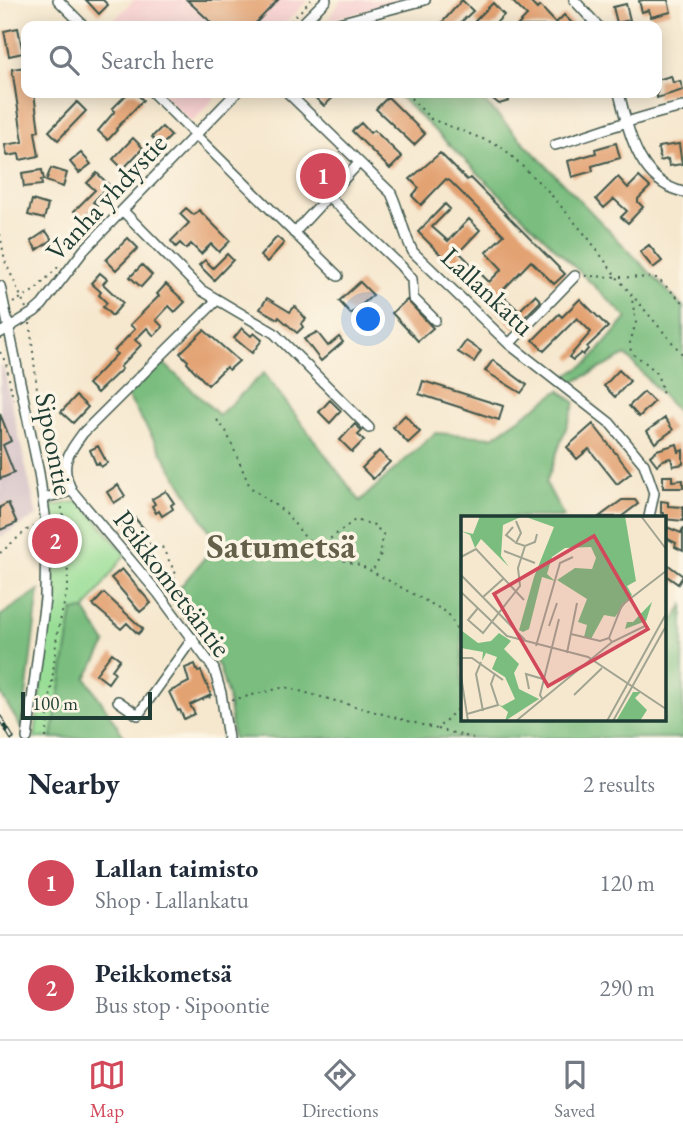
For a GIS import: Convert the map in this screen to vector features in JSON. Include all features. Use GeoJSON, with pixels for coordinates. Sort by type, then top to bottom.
{"type":"FeatureCollection","features":[{"type":"Feature","properties":{"kind":"street"},"geometry":{"type":"LineString","coordinates":[[58,0],[79,21]]}},
{"type":"Feature","properties":{"kind":"street"},"geometry":{"type":"LineString","coordinates":[[305,21],[326,0]]}},
{"type":"Feature","properties":{"kind":"street"},"geometry":{"type":"LineString","coordinates":[[346,21],[425,0]]}},
{"type":"Feature","properties":{"kind":"street"},"geometry":{"type":"LineString","coordinates":[[574,0],[593,21]]}},
{"type":"Feature","properties":{"kind":"street"},"geometry":{"type":"LineString","coordinates":[[158,98],[338,276]]}},
{"type":"Feature","properties":{"kind":"street","name":"Vanha yhdystie"},"geometry":{"type":"LineString","coordinates":[[4,331],[41,305],[70,266],[231,98]]}},
{"type":"Feature","properties":{"kind":"street","name":"Lallankatu"},"geometry":{"type":"LineString","coordinates":[[293,98],[391,193],[400,211],[405,236],[413,251],[509,344],[610,423],[644,464],[654,493],[649,516]]}},
{"type":"Feature","properties":{"kind":"street"},"geometry":{"type":"LineString","coordinates":[[620,98],[643,166],[657,181],[670,189],[683,192]]}},
{"type":"Feature","properties":{"kind":"street"},"geometry":{"type":"LineString","coordinates":[[555,145],[611,128],[627,120],[683,107]]}},
{"type":"Feature","properties":{"kind":"street"},"geometry":{"type":"LineString","coordinates":[[294,233],[359,163]]}},
{"type":"Feature","properties":{"kind":"street"},"geometry":{"type":"LineString","coordinates":[[329,197],[401,266],[412,279],[413,298],[435,320]]}},
{"type":"Feature","properties":{"kind":"street"},"geometry":{"type":"LineString","coordinates":[[122,211],[201,290],[274,333],[369,428]]}},
{"type":"Feature","properties":{"kind":"street"},"geometry":{"type":"LineString","coordinates":[[509,344],[576,276]]}},
{"type":"Feature","properties":{"kind":"street","name":"Sipoontie"},"geometry":{"type":"LineString","coordinates":[[0,286],[4,331],[44,498],[46,522],[45,599],[27,738]]}},
{"type":"Feature","properties":{"kind":"street"},"geometry":{"type":"LineString","coordinates":[[44,498],[72,491],[66,480],[64,467],[69,453],[83,433],[217,300]]}},
{"type":"Feature","properties":{"kind":"street","name":"Peikkometsäntie"},"geometry":{"type":"LineString","coordinates":[[72,491],[158,593],[214,669],[228,738]]}},
{"type":"Feature","properties":{"kind":"street"},"geometry":{"type":"LineString","coordinates":[[118,701],[138,715],[193,638]]}},
{"type":"Feature","properties":{"kind":"path"},"geometry":{"type":"LineString","coordinates":[[291,21],[311,0]]}},
{"type":"Feature","properties":{"kind":"path"},"geometry":{"type":"LineString","coordinates":[[411,98],[431,119],[501,146],[555,200],[589,239],[616,276],[683,355]]}},
{"type":"Feature","properties":{"kind":"path"},"geometry":{"type":"LineString","coordinates":[[0,234],[5,261],[23,298],[32,328],[37,388],[67,540],[68,586],[57,635],[46,738]]}},
{"type":"Feature","properties":{"kind":"path"},"geometry":{"type":"LineString","coordinates":[[576,276],[657,278],[683,302]]}},
{"type":"Feature","properties":{"kind":"path"},"geometry":{"type":"LineString","coordinates":[[631,293],[636,321],[630,343],[631,353],[649,364],[661,380],[663,397]]}},
{"type":"Feature","properties":{"kind":"path"},"geometry":{"type":"LineString","coordinates":[[1,353],[13,399]]}},
{"type":"Feature","properties":{"kind":"path"},"geometry":{"type":"LineString","coordinates":[[216,420],[226,431],[250,486],[286,513],[304,537],[328,556],[360,565],[448,613],[459,634],[461,652]]}},
{"type":"Feature","properties":{"kind":"path"},"geometry":{"type":"LineString","coordinates":[[318,548],[355,520],[374,525],[383,534],[380,558],[372,572]]}},
{"type":"Feature","properties":{"kind":"path"},"geometry":{"type":"LineString","coordinates":[[0,553],[27,530],[46,522]]}},
{"type":"Feature","properties":{"kind":"path"},"geometry":{"type":"LineString","coordinates":[[55,541],[67,540]]}},
{"type":"Feature","properties":{"kind":"path"},"geometry":{"type":"LineString","coordinates":[[130,559],[151,542],[162,547],[177,576],[158,593]]}},
{"type":"Feature","properties":{"kind":"path"},"geometry":{"type":"LineString","coordinates":[[202,701],[285,687],[473,738]]}},
{"type":"Feature","properties":{"kind":"path"},"geometry":{"type":"LineString","coordinates":[[437,729],[461,706]]}},
{"type":"Feature","properties":{"kind":"path"},"geometry":{"type":"LineString","coordinates":[[451,733],[453,738]]}},
{"type":"Feature","properties":{"kind":"shaded area"},"geometry":{"type":"Polygon","coordinates":[[[134,0],[308,0],[288,21],[113,21],[134,0]]]}},
{"type":"Feature","properties":{"kind":"shaded area"},"geometry":{"type":"Polygon","coordinates":[[[341,0],[406,0],[328,20],[341,0]]]}},
{"type":"Feature","properties":{"kind":"shaded area"},"geometry":{"type":"Polygon","coordinates":[[[166,98],[214,98],[192,122],[166,98]]]}},
{"type":"Feature","properties":{"kind":"shaded area"},"geometry":{"type":"Polygon","coordinates":[[[0,364],[3,366],[37,516],[0,537],[0,364]]]}},
{"type":"Feature","properties":{"kind":"green space"},"geometry":{"type":"Polygon","coordinates":[[[401,98],[481,98],[683,307],[683,418],[626,355],[574,382],[566,376],[588,363],[627,318],[401,98]]]}},
{"type":"Feature","properties":{"kind":"green space"},"geometry":{"type":"Polygon","coordinates":[[[159,359],[219,415],[264,373],[360,501],[435,433],[493,437],[560,390],[575,403],[546,483],[563,516],[461,516],[461,720],[666,720],[666,635],[683,605],[683,738],[233,738],[228,697],[219,667],[171,598],[217,543],[125,392],[159,359]]]}},
{"type":"Feature","properties":{"kind":"green space"},"geometry":{"type":"Polygon","coordinates":[[[81,501],[125,554],[85,610],[73,611],[52,738],[35,738],[56,544],[51,506],[81,501]]]}},
{"type":"Feature","properties":{"kind":"green space"},"geometry":{"type":"Polygon","coordinates":[[[39,590],[22,729],[0,693],[0,616],[39,590]]]}},
{"type":"Feature","properties":{"kind":"green space"},"geometry":{"type":"Polygon","coordinates":[[[85,610],[106,644],[86,678],[125,738],[52,738],[73,611],[85,610]]]}},
{"type":"Feature","properties":{"kind":"building"},"geometry":{"type":"Polygon","coordinates":[[[86,0],[103,0],[108,5],[99,14],[86,0]]]}},
{"type":"Feature","properties":{"kind":"building"},"geometry":{"type":"Polygon","coordinates":[[[187,0],[278,0],[258,21],[210,21],[187,0]]]}},
{"type":"Feature","properties":{"kind":"building"},"geometry":{"type":"Polygon","coordinates":[[[462,0],[473,11],[462,21],[443,21],[462,0]]]}},
{"type":"Feature","properties":{"kind":"building"},"geometry":{"type":"Polygon","coordinates":[[[511,0],[528,0],[537,9],[540,6],[554,21],[522,21],[527,16],[511,0]]]}},
{"type":"Feature","properties":{"kind":"building"},"geometry":{"type":"Polygon","coordinates":[[[668,0],[671,12],[651,17],[649,10],[642,12],[639,1],[668,0]]]}},
{"type":"Feature","properties":{"kind":"building"},"geometry":{"type":"Polygon","coordinates":[[[493,3],[504,15],[498,21],[475,21],[493,3]]]}},
{"type":"Feature","properties":{"kind":"building"},"geometry":{"type":"Polygon","coordinates":[[[626,4],[630,20],[616,21],[613,7],[626,4]]]}},
{"type":"Feature","properties":{"kind":"building"},"geometry":{"type":"Polygon","coordinates":[[[564,15],[570,21],[558,21],[564,15]]]}},
{"type":"Feature","properties":{"kind":"building"},"geometry":{"type":"Polygon","coordinates":[[[18,28],[21,53],[9,56],[4,31],[18,28]]]}},
{"type":"Feature","properties":{"kind":"building"},"geometry":{"type":"Polygon","coordinates":[[[21,68],[21,98],[35,98],[39,131],[35,132],[39,156],[20,160],[19,154],[7,156],[5,145],[23,142],[12,69],[21,68]]]}},
{"type":"Feature","properties":{"kind":"building"},"geometry":{"type":"Polygon","coordinates":[[[671,76],[673,83],[680,81],[683,90],[662,96],[662,79],[671,76]]]}},
{"type":"Feature","properties":{"kind":"building"},"geometry":{"type":"Polygon","coordinates":[[[123,98],[143,100],[108,140],[98,131],[115,111],[112,109],[123,98]]]}},
{"type":"Feature","properties":{"kind":"building"},"geometry":{"type":"Polygon","coordinates":[[[315,98],[333,98],[324,106],[315,98]]]}},
{"type":"Feature","properties":{"kind":"building"},"geometry":{"type":"Polygon","coordinates":[[[389,98],[425,134],[414,145],[376,109],[389,98]]]}},
{"type":"Feature","properties":{"kind":"building"},"geometry":{"type":"Polygon","coordinates":[[[492,98],[508,98],[509,101],[499,104],[492,98]]]}},
{"type":"Feature","properties":{"kind":"building"},"geometry":{"type":"Polygon","coordinates":[[[77,102],[86,111],[58,140],[49,131],[77,102]]]}},
{"type":"Feature","properties":{"kind":"building"},"geometry":{"type":"Polygon","coordinates":[[[361,123],[370,133],[374,130],[402,157],[390,169],[352,131],[361,123]]]}},
{"type":"Feature","properties":{"kind":"building"},"geometry":{"type":"Polygon","coordinates":[[[162,127],[171,136],[161,146],[152,137],[162,127]]]}},
{"type":"Feature","properties":{"kind":"building"},"geometry":{"type":"Polygon","coordinates":[[[133,138],[143,148],[123,169],[113,159],[133,138]]]}},
{"type":"Feature","properties":{"kind":"building"},"geometry":{"type":"Polygon","coordinates":[[[616,143],[620,158],[592,166],[593,171],[572,177],[568,161],[596,153],[595,149],[616,143]]]}},
{"type":"Feature","properties":{"kind":"building"},"geometry":{"type":"Polygon","coordinates":[[[679,144],[682,164],[669,166],[668,159],[660,161],[658,147],[679,144]]]}},
{"type":"Feature","properties":{"kind":"building"},"geometry":{"type":"Polygon","coordinates":[[[81,153],[91,164],[79,173],[70,162],[81,153]]]}},
{"type":"Feature","properties":{"kind":"building"},"geometry":{"type":"Polygon","coordinates":[[[440,153],[467,180],[470,178],[565,274],[554,284],[531,261],[500,293],[519,311],[535,295],[541,301],[514,328],[418,232],[445,204],[450,209],[432,227],[448,241],[469,219],[480,230],[459,252],[489,282],[502,269],[486,252],[504,235],[450,181],[446,179],[421,205],[412,196],[419,188],[410,179],[440,153]]]}},
{"type":"Feature","properties":{"kind":"building"},"geometry":{"type":"Polygon","coordinates":[[[51,168],[67,173],[63,187],[46,181],[51,168]]]}},
{"type":"Feature","properties":{"kind":"building"},"geometry":{"type":"Polygon","coordinates":[[[42,170],[42,185],[24,187],[22,173],[42,170]]]}},
{"type":"Feature","properties":{"kind":"building"},"geometry":{"type":"Polygon","coordinates":[[[97,173],[109,185],[93,202],[97,205],[82,220],[74,211],[95,190],[87,183],[97,173]]]}},
{"type":"Feature","properties":{"kind":"building"},"geometry":{"type":"Polygon","coordinates":[[[618,177],[628,188],[639,177],[650,187],[638,199],[643,207],[628,223],[621,217],[627,211],[614,199],[604,208],[596,199],[618,177]]]}},
{"type":"Feature","properties":{"kind":"building"},"geometry":{"type":"Polygon","coordinates":[[[32,200],[48,205],[44,219],[28,215],[32,200]]]}},
{"type":"Feature","properties":{"kind":"building"},"geometry":{"type":"Polygon","coordinates":[[[186,208],[194,215],[199,210],[230,241],[219,252],[211,244],[201,254],[191,244],[186,249],[180,243],[176,247],[171,241],[189,223],[180,214],[186,208]]]}},
{"type":"Feature","properties":{"kind":"building"},"geometry":{"type":"Polygon","coordinates":[[[46,231],[52,240],[37,250],[31,241],[46,231]]]}},
{"type":"Feature","properties":{"kind":"building"},"geometry":{"type":"Polygon","coordinates":[[[277,237],[284,243],[267,262],[260,256],[277,237]]]}},
{"type":"Feature","properties":{"kind":"building"},"geometry":{"type":"Polygon","coordinates":[[[128,238],[138,248],[116,270],[106,260],[128,238]]]}},
{"type":"Feature","properties":{"kind":"building"},"geometry":{"type":"Polygon","coordinates":[[[649,245],[662,261],[653,268],[640,252],[649,245]]]}},
{"type":"Feature","properties":{"kind":"building"},"geometry":{"type":"Polygon","coordinates":[[[227,254],[233,260],[214,280],[199,265],[205,260],[213,268],[227,254]]]}},
{"type":"Feature","properties":{"kind":"building"},"geometry":{"type":"Polygon","coordinates":[[[142,265],[152,275],[141,287],[130,277],[142,265]]]}},
{"type":"Feature","properties":{"kind":"building"},"geometry":{"type":"Polygon","coordinates":[[[100,273],[107,279],[103,284],[123,303],[112,316],[103,307],[107,303],[99,295],[101,292],[91,283],[100,273]]]}},
{"type":"Feature","properties":{"kind":"building"},"geometry":{"type":"Polygon","coordinates":[[[360,282],[373,295],[351,314],[339,301],[360,282]]]}},
{"type":"Feature","properties":{"kind":"building"},"geometry":{"type":"Polygon","coordinates":[[[166,284],[185,302],[175,312],[169,306],[156,320],[163,327],[154,336],[147,328],[135,340],[141,345],[120,367],[122,369],[97,393],[88,384],[117,354],[114,351],[135,329],[130,325],[159,296],[157,294],[166,284]]]}},
{"type":"Feature","properties":{"kind":"building"},"geometry":{"type":"Polygon","coordinates":[[[267,298],[290,312],[295,306],[306,319],[301,324],[303,327],[297,333],[279,317],[278,319],[260,309],[267,298]]]}},
{"type":"Feature","properties":{"kind":"building"},"geometry":{"type":"Polygon","coordinates":[[[580,299],[608,327],[587,347],[583,355],[581,353],[573,360],[569,357],[591,332],[577,318],[544,351],[533,340],[559,314],[562,317],[580,299]]]}},
{"type":"Feature","properties":{"kind":"building"},"geometry":{"type":"Polygon","coordinates":[[[407,300],[433,328],[418,341],[392,313],[407,300]]]}},
{"type":"Feature","properties":{"kind":"building"},"geometry":{"type":"Polygon","coordinates":[[[242,328],[251,336],[254,333],[262,340],[252,353],[234,338],[242,328]]]}},
{"type":"Feature","properties":{"kind":"building"},"geometry":{"type":"Polygon","coordinates":[[[204,330],[239,361],[229,370],[226,367],[208,385],[180,353],[204,330]]]}},
{"type":"Feature","properties":{"kind":"building"},"geometry":{"type":"Polygon","coordinates":[[[317,332],[328,346],[339,337],[343,342],[321,361],[304,339],[317,332]]]}},
{"type":"Feature","properties":{"kind":"building"},"geometry":{"type":"Polygon","coordinates":[[[466,341],[481,351],[474,362],[458,352],[466,341]]]}},
{"type":"Feature","properties":{"kind":"building"},"geometry":{"type":"Polygon","coordinates":[[[493,360],[527,385],[521,393],[485,371],[493,360]]]}},
{"type":"Feature","properties":{"kind":"building"},"geometry":{"type":"Polygon","coordinates":[[[619,370],[630,381],[615,397],[604,386],[619,370]]]}},
{"type":"Feature","properties":{"kind":"building"},"geometry":{"type":"Polygon","coordinates":[[[423,381],[503,406],[499,420],[419,394],[423,381]]]}},
{"type":"Feature","properties":{"kind":"building"},"geometry":{"type":"Polygon","coordinates":[[[644,392],[654,402],[639,417],[629,406],[644,392]]]}},
{"type":"Feature","properties":{"kind":"building"},"geometry":{"type":"Polygon","coordinates":[[[76,396],[88,407],[73,423],[61,412],[76,396]]]}},
{"type":"Feature","properties":{"kind":"building"},"geometry":{"type":"Polygon","coordinates":[[[330,400],[341,411],[330,423],[319,412],[330,400]]]}},
{"type":"Feature","properties":{"kind":"building"},"geometry":{"type":"Polygon","coordinates":[[[0,414],[11,441],[3,445],[14,473],[0,479],[0,414]]]}},
{"type":"Feature","properties":{"kind":"building"},"geometry":{"type":"Polygon","coordinates":[[[405,415],[420,432],[408,443],[393,427],[405,415]]]}},
{"type":"Feature","properties":{"kind":"building"},"geometry":{"type":"Polygon","coordinates":[[[665,418],[673,430],[655,443],[647,431],[665,418]]]}},
{"type":"Feature","properties":{"kind":"building"},"geometry":{"type":"Polygon","coordinates":[[[355,424],[362,431],[358,435],[364,440],[352,452],[340,440],[355,424]]]}},
{"type":"Feature","properties":{"kind":"building"},"geometry":{"type":"Polygon","coordinates":[[[593,424],[631,473],[617,484],[589,449],[577,459],[567,447],[593,424]]]}},
{"type":"Feature","properties":{"kind":"building"},"geometry":{"type":"Polygon","coordinates":[[[677,444],[679,452],[683,450],[683,464],[673,466],[671,458],[657,465],[650,456],[657,450],[677,444]]]}},
{"type":"Feature","properties":{"kind":"building"},"geometry":{"type":"Polygon","coordinates":[[[98,446],[107,463],[101,467],[99,463],[96,464],[90,450],[98,446]]]}},
{"type":"Feature","properties":{"kind":"building"},"geometry":{"type":"Polygon","coordinates":[[[379,451],[390,462],[373,479],[362,468],[379,451]]]}},
{"type":"Feature","properties":{"kind":"building"},"geometry":{"type":"Polygon","coordinates":[[[663,476],[672,476],[672,481],[683,480],[683,488],[663,488],[663,476]]]}},
{"type":"Feature","properties":{"kind":"building"},"geometry":{"type":"Polygon","coordinates":[[[118,485],[125,496],[114,503],[107,492],[118,485]]]}},
{"type":"Feature","properties":{"kind":"building"},"geometry":{"type":"Polygon","coordinates":[[[166,491],[174,503],[171,505],[173,509],[162,516],[159,511],[156,513],[152,499],[166,491]]]}},
{"type":"Feature","properties":{"kind":"building"},"geometry":{"type":"Polygon","coordinates":[[[622,500],[635,500],[638,504],[622,516],[600,516],[622,500]]]}},
{"type":"Feature","properties":{"kind":"building"},"geometry":{"type":"Polygon","coordinates":[[[661,501],[668,502],[668,506],[683,507],[683,521],[666,519],[664,513],[661,513],[661,501]]]}},
{"type":"Feature","properties":{"kind":"building"},"geometry":{"type":"Polygon","coordinates":[[[8,503],[17,523],[0,530],[0,507],[8,503]]]}},
{"type":"Feature","properties":{"kind":"building"},"geometry":{"type":"Polygon","coordinates":[[[134,517],[145,530],[133,540],[122,527],[134,517]]]}},
{"type":"Feature","properties":{"kind":"building"},"geometry":{"type":"Polygon","coordinates":[[[666,527],[681,533],[683,528],[683,551],[675,547],[676,543],[666,538],[666,527]]]}},
{"type":"Feature","properties":{"kind":"building"},"geometry":{"type":"Polygon","coordinates":[[[667,564],[683,576],[678,584],[666,575],[667,564]]]}},
{"type":"Feature","properties":{"kind":"building"},"geometry":{"type":"Polygon","coordinates":[[[122,569],[151,603],[140,612],[111,578],[122,569]]]}},
{"type":"Feature","properties":{"kind":"building"},"geometry":{"type":"Polygon","coordinates":[[[104,593],[143,629],[138,634],[127,623],[121,629],[93,605],[104,593]]]}},
{"type":"Feature","properties":{"kind":"building"},"geometry":{"type":"Polygon","coordinates":[[[112,653],[120,659],[112,670],[115,673],[108,683],[96,674],[112,653]]]}},
{"type":"Feature","properties":{"kind":"building"},"geometry":{"type":"Polygon","coordinates":[[[195,664],[198,672],[201,671],[211,695],[190,705],[195,714],[184,719],[169,692],[189,682],[185,668],[195,664]]]}},
{"type":"Feature","properties":{"kind":"railway"},"geometry":{"type":"LineString","coordinates":[[0,718],[12,738]]}},
{"type":"Feature","properties":{"kind":"place","name":"Lallan taimisto"},"geometry":{"type":"Point","coordinates":[323,176]}},
{"type":"Feature","properties":{"kind":"place","name":"Peikkometsä"},"geometry":{"type":"Point","coordinates":[55,541]}},
{"type":"Feature","properties":{"kind":"district","name":"Satumetsä"},"geometry":{"type":"Point","coordinates":[281,546]}}]}
